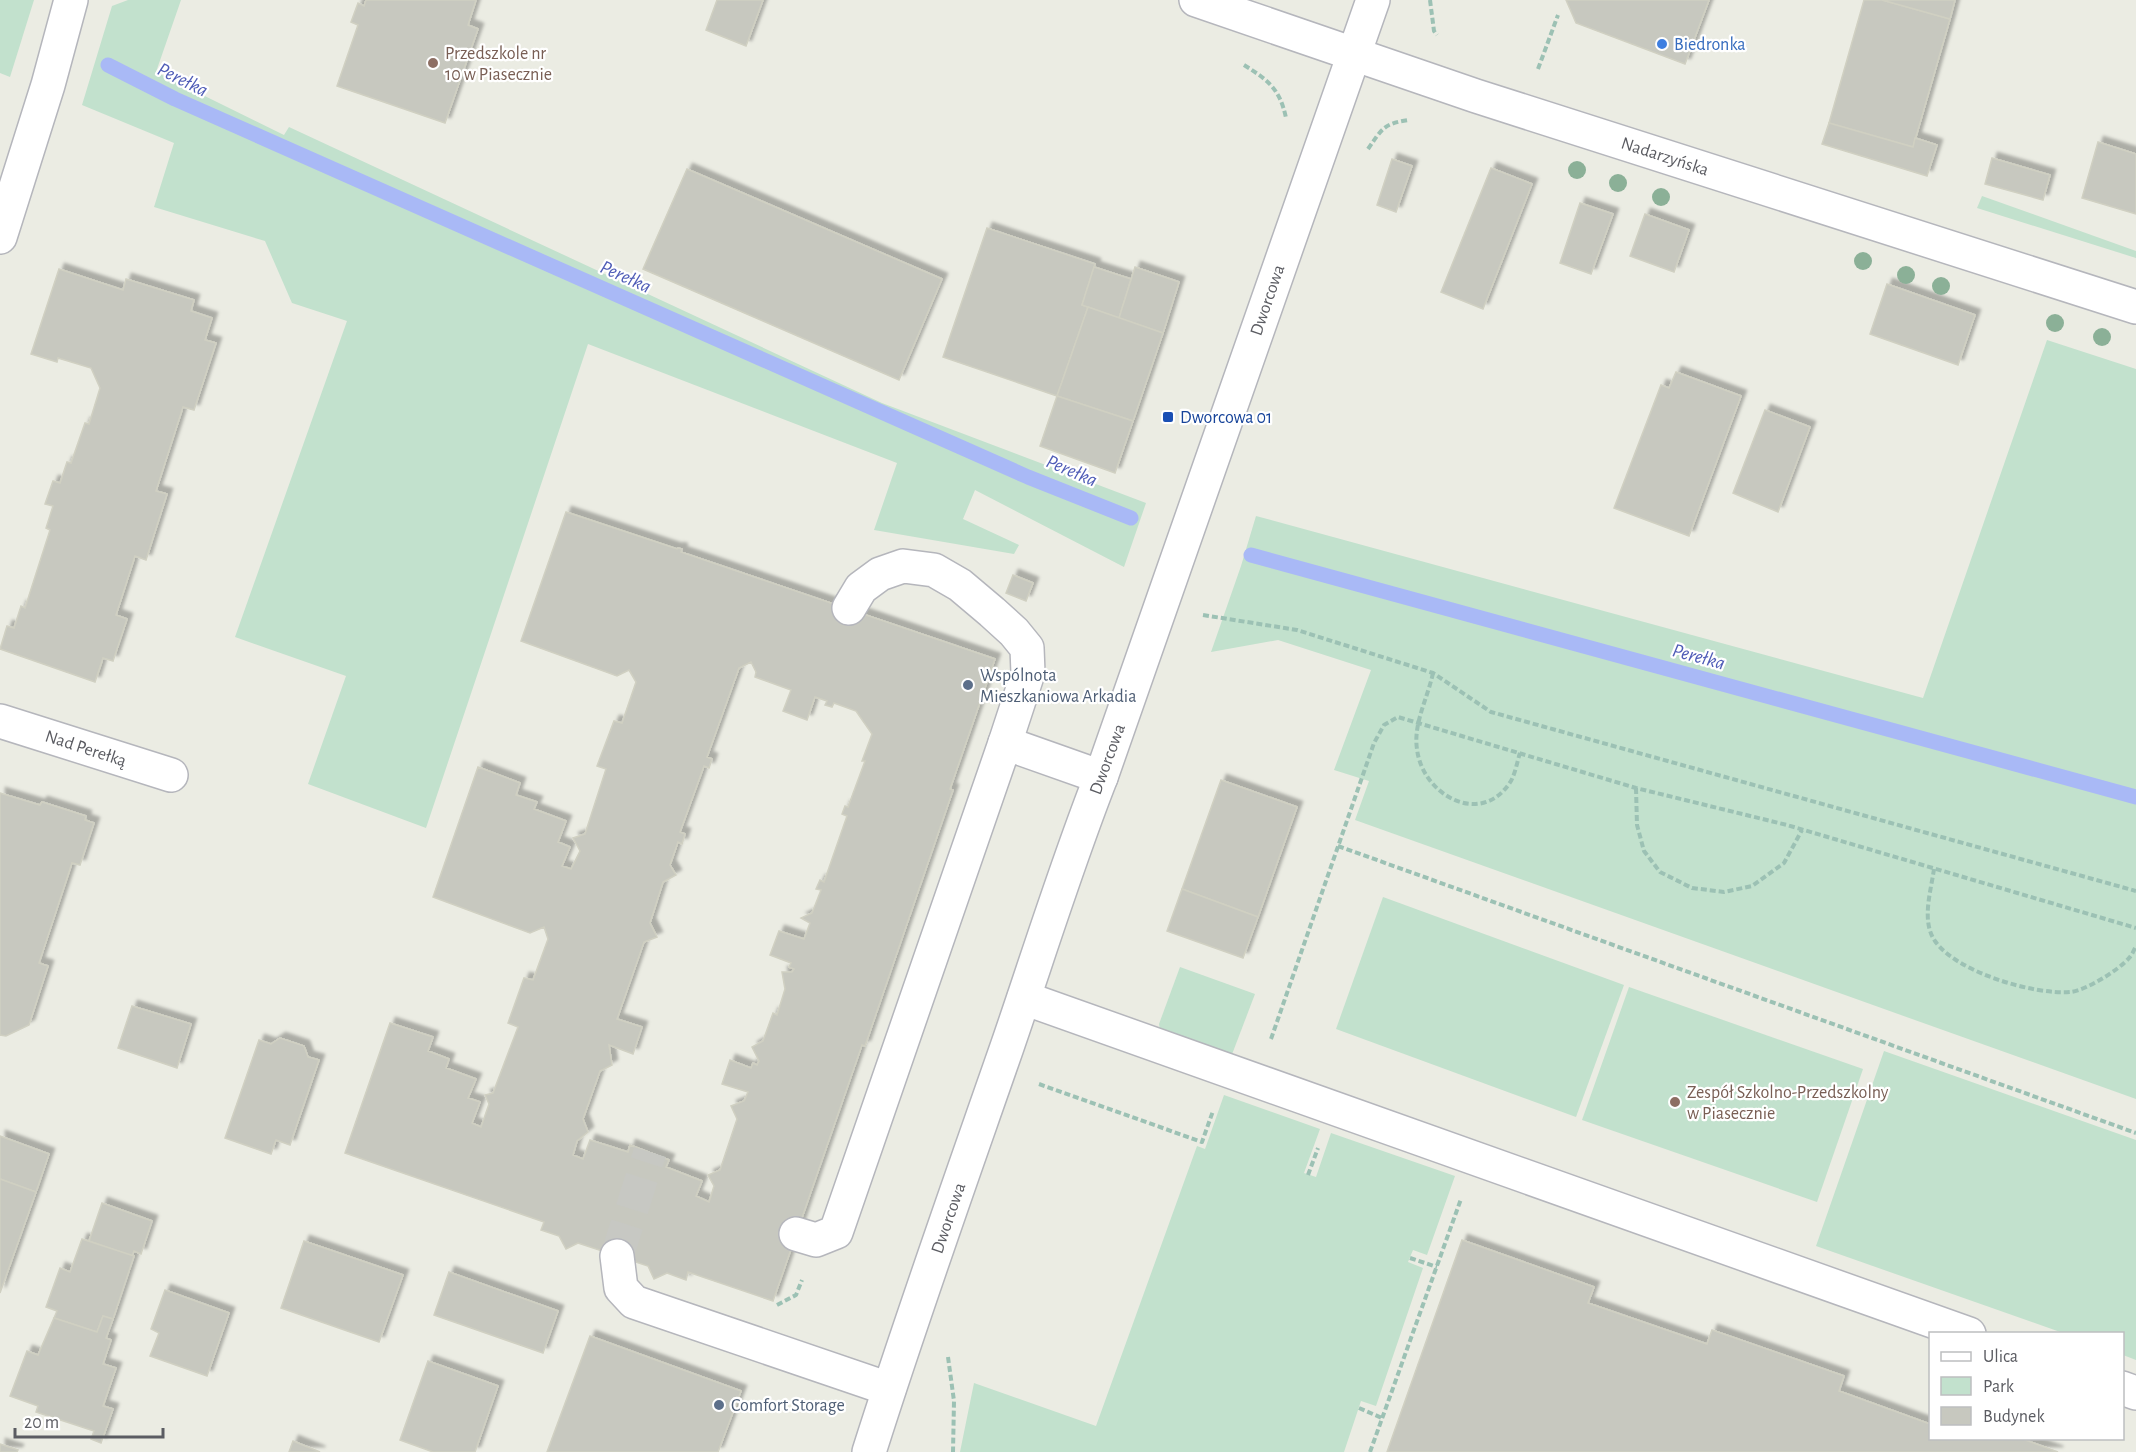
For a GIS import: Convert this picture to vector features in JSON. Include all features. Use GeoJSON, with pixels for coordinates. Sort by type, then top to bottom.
{"type":"FeatureCollection","features":[{"type":"Feature","properties":{"kind":"street"},"geometry":{"type":"LineString","coordinates":[[0,237],[11,164],[48,85],[71,0]]}},
{"type":"Feature","properties":{"kind":"street","name":"Nadarzyńska"},"geometry":{"type":"LineString","coordinates":[[1196,0],[1476,96],[2136,307]]}},
{"type":"Feature","properties":{"kind":"street","name":"Dworcowa"},"geometry":{"type":"LineString","coordinates":[[869,1452],[1077,837],[1101,777],[1373,0]]}},
{"type":"Feature","properties":{"kind":"street"},"geometry":{"type":"LineString","coordinates":[[796,1234],[816,1240],[836,1232],[1028,673],[1027,648],[1014,632],[960,585],[934,570],[903,566],[880,574],[861,588],[849,608]]}},
{"type":"Feature","properties":{"kind":"street","name":"Nad Perełką"},"geometry":{"type":"LineString","coordinates":[[0,721],[171,775]]}},
{"type":"Feature","properties":{"kind":"street"},"geometry":{"type":"LineString","coordinates":[[1005,743],[1101,777]]}},
{"type":"Feature","properties":{"kind":"street"},"geometry":{"type":"LineString","coordinates":[[1024,998],[1963,1332]]}},
{"type":"Feature","properties":{"kind":"street"},"geometry":{"type":"LineString","coordinates":[[617,1256],[621,1288],[634,1302],[889,1389]]}},
{"type":"Feature","properties":{"kind":"path"},"geometry":{"type":"LineString","coordinates":[[1430,0],[1434,31],[1440,39]]}},
{"type":"Feature","properties":{"kind":"path"},"geometry":{"type":"LineString","coordinates":[[1538,69],[1558,15]]}},
{"type":"Feature","properties":{"kind":"path"},"geometry":{"type":"LineString","coordinates":[[1241,62],[1267,80],[1282,100],[1286,118],[1283,129]]}},
{"type":"Feature","properties":{"kind":"path"},"geometry":{"type":"LineString","coordinates":[[1362,158],[1383,128],[1411,120]]}},
{"type":"Feature","properties":{"kind":"path"},"geometry":{"type":"LineString","coordinates":[[1199,614],[1297,630],[1433,673],[1491,711],[2136,891]]}},
{"type":"Feature","properties":{"kind":"path"},"geometry":{"type":"LineString","coordinates":[[1433,673],[1419,723],[1416,747],[1420,766],[1431,784],[1449,799],[1474,803],[1492,799],[1510,783],[1520,753]]}},
{"type":"Feature","properties":{"kind":"path"},"geometry":{"type":"LineString","coordinates":[[1030,1081],[1202,1142],[1242,1075],[1338,846],[1374,743],[1384,725],[1398,717],[1636,788],[1802,830],[2136,928]]}},
{"type":"Feature","properties":{"kind":"path"},"geometry":{"type":"LineString","coordinates":[[1636,788],[1637,825],[1644,851],[1660,872],[1692,888],[1724,892],[1752,886],[1784,863],[1802,830]]}},
{"type":"Feature","properties":{"kind":"path"},"geometry":{"type":"LineString","coordinates":[[1338,846],[2136,1133]]}},
{"type":"Feature","properties":{"kind":"path"},"geometry":{"type":"LineString","coordinates":[[1934,869],[1928,923],[1935,942],[1960,963],[1992,979],[2043,991],[2072,993],[2094,985],[2129,959],[2136,946]]}},
{"type":"Feature","properties":{"kind":"path"},"geometry":{"type":"LineString","coordinates":[[1370,1452],[1475,1158]]}},
{"type":"Feature","properties":{"kind":"path"},"geometry":{"type":"LineString","coordinates":[[1410,1258],[1437,1267]]}},
{"type":"Feature","properties":{"kind":"path"},"geometry":{"type":"LineString","coordinates":[[947,1350],[954,1401],[953,1452]]}},
{"type":"Feature","properties":{"kind":"path"},"geometry":{"type":"LineString","coordinates":[[1359,1408],[1382,1418]]}},
{"type":"Feature","properties":{"kind":"green space"},"geometry":{"type":"Polygon","coordinates":[[[0,0],[34,0],[10,77],[0,73],[0,0]]]}},
{"type":"Feature","properties":{"kind":"green space"},"geometry":{"type":"Polygon","coordinates":[[[128,0],[181,0],[156,72],[284,135],[289,127],[882,403],[1146,503],[1124,567],[975,490],[963,519],[1019,545],[1014,554],[874,530],[897,463],[588,344],[426,828],[308,784],[346,676],[235,637],[347,321],[292,303],[265,241],[154,207],[174,143],[82,105],[112,6],[128,0]]]}},
{"type":"Feature","properties":{"kind":"green space"},"geometry":{"type":"Polygon","coordinates":[[[1982,196],[2136,251],[2136,258],[1977,208],[1982,196]]]}},
{"type":"Feature","properties":{"kind":"green space"},"geometry":{"type":"Polygon","coordinates":[[[2047,340],[2136,369],[2136,1099],[1355,820],[1369,781],[1334,770],[1371,670],[1278,640],[1211,652],[1256,516],[1923,698],[2047,340]]]}},
{"type":"Feature","properties":{"kind":"green space"},"geometry":{"type":"Polygon","coordinates":[[[1383,897],[1624,985],[1576,1117],[1336,1029],[1383,897]]]}},
{"type":"Feature","properties":{"kind":"green space"},"geometry":{"type":"Polygon","coordinates":[[[1180,967],[1255,994],[1231,1057],[1160,1030],[1159,1024],[1180,967]]]}},
{"type":"Feature","properties":{"kind":"green space"},"geometry":{"type":"Polygon","coordinates":[[[1629,987],[1863,1069],[1817,1202],[1582,1120],[1629,987]]]}},
{"type":"Feature","properties":{"kind":"green space"},"geometry":{"type":"Polygon","coordinates":[[[1884,1051],[2136,1140],[2136,1360],[2124,1355],[2124,1332],[2060,1332],[1816,1246],[1884,1051]]]}},
{"type":"Feature","properties":{"kind":"green space"},"geometry":{"type":"Polygon","coordinates":[[[1224,1095],[1320,1129],[1304,1173],[1316,1177],[1331,1133],[1455,1176],[1427,1255],[1413,1250],[1408,1262],[1423,1268],[1376,1406],[1361,1401],[1344,1452],[960,1452],[974,1383],[1096,1426],[1197,1146],[1205,1149],[1224,1095]]]}},
{"type":"Feature","properties":{"kind":"building"},"geometry":{"type":"Polygon","coordinates":[[[366,0],[476,0],[468,25],[478,29],[445,123],[337,86],[358,25],[351,22],[358,3],[364,6],[366,0]]]}},
{"type":"Feature","properties":{"kind":"building"},"geometry":{"type":"Polygon","coordinates":[[[717,0],[763,0],[746,46],[706,30],[717,0]]]}},
{"type":"Feature","properties":{"kind":"building","name":"Biedronka"},"geometry":{"type":"Polygon","coordinates":[[[1566,0],[1709,0],[1685,64],[1576,23],[1566,0]]]}},
{"type":"Feature","properties":{"kind":"building"},"geometry":{"type":"Polygon","coordinates":[[[1864,0],[1882,0],[1950,19],[1913,147],[1829,123],[1864,0]]]}},
{"type":"Feature","properties":{"kind":"building"},"geometry":{"type":"Polygon","coordinates":[[[1882,0],[1955,0],[1950,19],[1882,0]]]}},
{"type":"Feature","properties":{"kind":"building"},"geometry":{"type":"Polygon","coordinates":[[[1829,123],[1913,147],[1915,138],[1937,145],[1927,176],[1822,144],[1829,123]]]}},
{"type":"Feature","properties":{"kind":"building"},"geometry":{"type":"Polygon","coordinates":[[[2098,142],[2136,154],[2136,214],[2082,198],[2098,142]]]}},
{"type":"Feature","properties":{"kind":"building"},"geometry":{"type":"Polygon","coordinates":[[[1992,158],[2050,175],[2043,200],[1985,184],[1992,158]]]}},
{"type":"Feature","properties":{"kind":"building"},"geometry":{"type":"Polygon","coordinates":[[[1392,159],[1412,166],[1396,212],[1377,205],[1392,159]]]}},
{"type":"Feature","properties":{"kind":"building"},"geometry":{"type":"Polygon","coordinates":[[[1491,168],[1532,184],[1483,309],[1441,292],[1491,168]]]}},
{"type":"Feature","properties":{"kind":"building"},"geometry":{"type":"Polygon","coordinates":[[[687,169],[942,279],[899,380],[643,269],[687,169]]]}},
{"type":"Feature","properties":{"kind":"building"},"geometry":{"type":"Polygon","coordinates":[[[1580,203],[1613,214],[1591,274],[1560,263],[1580,203]]]}},
{"type":"Feature","properties":{"kind":"building"},"geometry":{"type":"Polygon","coordinates":[[[1645,214],[1689,230],[1674,272],[1630,256],[1645,214]]]}},
{"type":"Feature","properties":{"kind":"building"},"geometry":{"type":"Polygon","coordinates":[[[987,228],[1095,264],[1082,305],[1088,307],[1057,396],[943,357],[987,228]]]}},
{"type":"Feature","properties":{"kind":"building"},"geometry":{"type":"Polygon","coordinates":[[[1094,267],[1131,279],[1119,318],[1082,305],[1094,267]]]}},
{"type":"Feature","properties":{"kind":"building"},"geometry":{"type":"Polygon","coordinates":[[[1135,267],[1179,282],[1163,333],[1119,318],[1135,267]]]}},
{"type":"Feature","properties":{"kind":"building"},"geometry":{"type":"Polygon","coordinates":[[[59,269],[123,290],[126,279],[194,300],[191,311],[212,318],[205,340],[216,343],[194,410],[183,407],[156,491],[167,494],[146,560],[135,556],[116,615],[127,619],[113,661],[103,658],[95,682],[0,649],[7,626],[14,628],[21,606],[25,608],[50,530],[46,528],[53,506],[45,504],[53,481],[60,483],[67,462],[71,463],[85,423],[89,424],[100,388],[91,368],[58,358],[57,362],[31,354],[59,269]]]}},
{"type":"Feature","properties":{"kind":"building"},"geometry":{"type":"Polygon","coordinates":[[[1887,284],[1975,315],[1958,365],[1870,334],[1887,284]]]}},
{"type":"Feature","properties":{"kind":"building"},"geometry":{"type":"Polygon","coordinates":[[[1088,307],[1163,333],[1133,421],[1057,396],[1088,307]]]}},
{"type":"Feature","properties":{"kind":"building"},"geometry":{"type":"Polygon","coordinates":[[[1676,372],[1741,396],[1689,536],[1614,508],[1661,385],[1669,388],[1676,372]]]}},
{"type":"Feature","properties":{"kind":"building"},"geometry":{"type":"Polygon","coordinates":[[[1057,396],[1133,421],[1115,473],[1040,446],[1057,396]]]}},
{"type":"Feature","properties":{"kind":"building"},"geometry":{"type":"Polygon","coordinates":[[[1765,410],[1810,427],[1778,512],[1733,493],[1765,410]]]}},
{"type":"Feature","properties":{"kind":"building"},"geometry":{"type":"Polygon","coordinates":[[[566,512],[682,549],[681,552],[995,659],[950,789],[953,790],[865,1046],[862,1045],[773,1301],[688,1272],[686,1280],[667,1273],[654,1279],[648,1266],[578,1243],[566,1249],[559,1236],[541,1230],[544,1222],[345,1153],[390,1023],[433,1037],[428,1051],[449,1059],[446,1068],[476,1079],[468,1098],[480,1102],[472,1123],[481,1127],[489,1104],[485,1095],[493,1093],[518,1027],[508,1023],[524,978],[533,980],[548,939],[544,927],[530,933],[433,897],[478,767],[520,783],[516,795],[537,802],[534,809],[566,821],[558,842],[570,847],[562,866],[571,869],[580,851],[573,838],[585,834],[606,769],[597,766],[614,721],[622,723],[636,682],[629,670],[617,676],[521,641],[566,512]],[[751,662],[739,668],[707,757],[712,759],[709,768],[704,766],[680,832],[685,834],[682,844],[678,842],[670,865],[676,875],[663,882],[650,923],[657,937],[644,942],[617,1019],[642,1027],[633,1054],[609,1045],[612,1065],[600,1071],[583,1119],[588,1132],[577,1141],[573,1155],[583,1159],[590,1140],[628,1152],[630,1145],[669,1160],[666,1167],[702,1181],[696,1196],[709,1202],[714,1186],[708,1175],[720,1170],[737,1119],[731,1106],[744,1101],[748,1092],[722,1084],[730,1060],[751,1068],[753,1063],[757,1065],[759,1061],[752,1047],[763,1041],[773,1013],[777,1015],[785,989],[782,972],[792,972],[794,969],[789,967],[791,963],[770,955],[779,931],[804,939],[810,923],[801,918],[812,913],[821,890],[816,889],[820,880],[824,882],[847,816],[842,814],[845,806],[848,807],[872,734],[856,711],[834,703],[832,707],[825,705],[827,701],[815,697],[807,720],[783,711],[791,690],[755,677],[756,672],[751,662]]]}},
{"type":"Feature","properties":{"kind":"building"},"geometry":{"type":"Polygon","coordinates":[[[1013,575],[1033,583],[1026,601],[1006,593],[1013,575]]]}},
{"type":"Feature","properties":{"kind":"building"},"geometry":{"type":"Polygon","coordinates":[[[1221,780],[1297,807],[1258,917],[1182,889],[1221,780]]]}},
{"type":"Feature","properties":{"kind":"building"},"geometry":{"type":"Polygon","coordinates":[[[0,793],[40,805],[42,802],[86,816],[85,820],[94,823],[80,865],[72,863],[39,963],[48,966],[29,1025],[6,1036],[0,1035],[0,793]]]}},
{"type":"Feature","properties":{"kind":"building"},"geometry":{"type":"Polygon","coordinates":[[[1182,889],[1258,917],[1243,958],[1167,931],[1182,889]]]}},
{"type":"Feature","properties":{"kind":"building"},"geometry":{"type":"Polygon","coordinates":[[[132,1006],[191,1024],[177,1068],[118,1048],[132,1006]]]}},
{"type":"Feature","properties":{"kind":"building"},"geometry":{"type":"Polygon","coordinates":[[[280,1038],[304,1046],[308,1057],[319,1060],[290,1145],[276,1140],[271,1154],[225,1138],[259,1040],[271,1044],[280,1038]]]}},
{"type":"Feature","properties":{"kind":"building"},"geometry":{"type":"Polygon","coordinates":[[[0,1136],[49,1154],[36,1192],[0,1179],[0,1136]]]}},
{"type":"Feature","properties":{"kind":"building"},"geometry":{"type":"Polygon","coordinates":[[[0,1179],[36,1192],[0,1293],[0,1179]]]}},
{"type":"Feature","properties":{"kind":"building"},"geometry":{"type":"Polygon","coordinates":[[[102,1203],[152,1221],[141,1254],[134,1251],[132,1256],[89,1241],[102,1203]]]}},
{"type":"Feature","properties":{"kind":"building"},"geometry":{"type":"Polygon","coordinates":[[[82,1239],[134,1256],[113,1319],[103,1316],[97,1332],[54,1318],[57,1311],[46,1307],[60,1268],[70,1272],[82,1239]]]}},
{"type":"Feature","properties":{"kind":"building"},"geometry":{"type":"Polygon","coordinates":[[[1462,1240],[1594,1287],[1588,1303],[1707,1344],[1712,1330],[1844,1376],[1839,1391],[1929,1424],[1929,1440],[2025,1440],[2058,1452],[1387,1452],[1462,1240]]]}},
{"type":"Feature","properties":{"kind":"building"},"geometry":{"type":"Polygon","coordinates":[[[304,1241],[403,1275],[379,1342],[281,1308],[304,1241]]]}},
{"type":"Feature","properties":{"kind":"building"},"geometry":{"type":"Polygon","coordinates":[[[449,1272],[558,1311],[543,1353],[434,1315],[449,1272]]]}},
{"type":"Feature","properties":{"kind":"building"},"geometry":{"type":"Polygon","coordinates":[[[165,1290],[229,1313],[207,1376],[150,1356],[159,1333],[151,1329],[165,1290]]]}},
{"type":"Feature","properties":{"kind":"building"},"geometry":{"type":"Polygon","coordinates":[[[103,1316],[113,1319],[106,1338],[111,1340],[103,1364],[116,1368],[103,1406],[113,1409],[101,1443],[91,1439],[94,1431],[36,1412],[38,1406],[10,1396],[27,1351],[38,1355],[54,1318],[97,1332],[103,1316]]]}},
{"type":"Feature","properties":{"kind":"building"},"geometry":{"type":"Polygon","coordinates":[[[590,1336],[741,1391],[718,1452],[547,1452],[590,1336]]]}},
{"type":"Feature","properties":{"kind":"building"},"geometry":{"type":"Polygon","coordinates":[[[428,1361],[498,1386],[475,1452],[433,1452],[400,1440],[428,1361]]]}},
{"type":"Feature","properties":{"kind":"building"},"geometry":{"type":"Polygon","coordinates":[[[293,1441],[320,1452],[289,1452],[293,1441]]]}},
{"type":"Feature","properties":{"kind":"building"},"geometry":{"type":"Polygon","coordinates":[[[0,1444],[18,1450],[17,1452],[0,1452],[0,1444]]]}},
{"type":"Feature","properties":{"kind":"waterway","name":"Perełka"},"geometry":{"type":"LineString","coordinates":[[108,65],[175,99],[1028,477],[1131,518]]}},
{"type":"Feature","properties":{"kind":"waterway","name":"Perełka"},"geometry":{"type":"LineString","coordinates":[[1251,555],[2136,797]]}},
{"type":"Feature","properties":{"kind":"tunnel"},"geometry":{"type":"LineString","coordinates":[[617,1256],[650,1152]]}},
{"type":"Feature","properties":{"kind":"place","name":"Biedronka"},"geometry":{"type":"Point","coordinates":[1662,44]}},
{"type":"Feature","properties":{"kind":"place","name":"Przedszkole nr 10 w Piasecznie"},"geometry":{"type":"Point","coordinates":[433,63]}},
{"type":"Feature","properties":{"kind":"place","name":"Dworcowa 01"},"geometry":{"type":"Point","coordinates":[1168,417]}},
{"type":"Feature","properties":{"kind":"place","name":"Wspólnota Mieszkaniowa Arkadia"},"geometry":{"type":"Point","coordinates":[968,685]}},
{"type":"Feature","properties":{"kind":"place","name":"Zespół Szkolno-Przedszkolny w Piasecznie"},"geometry":{"type":"Point","coordinates":[1675,1102]}},
{"type":"Feature","properties":{"kind":"place","name":"Comfort Storage"},"geometry":{"type":"Point","coordinates":[719,1405]}}]}
